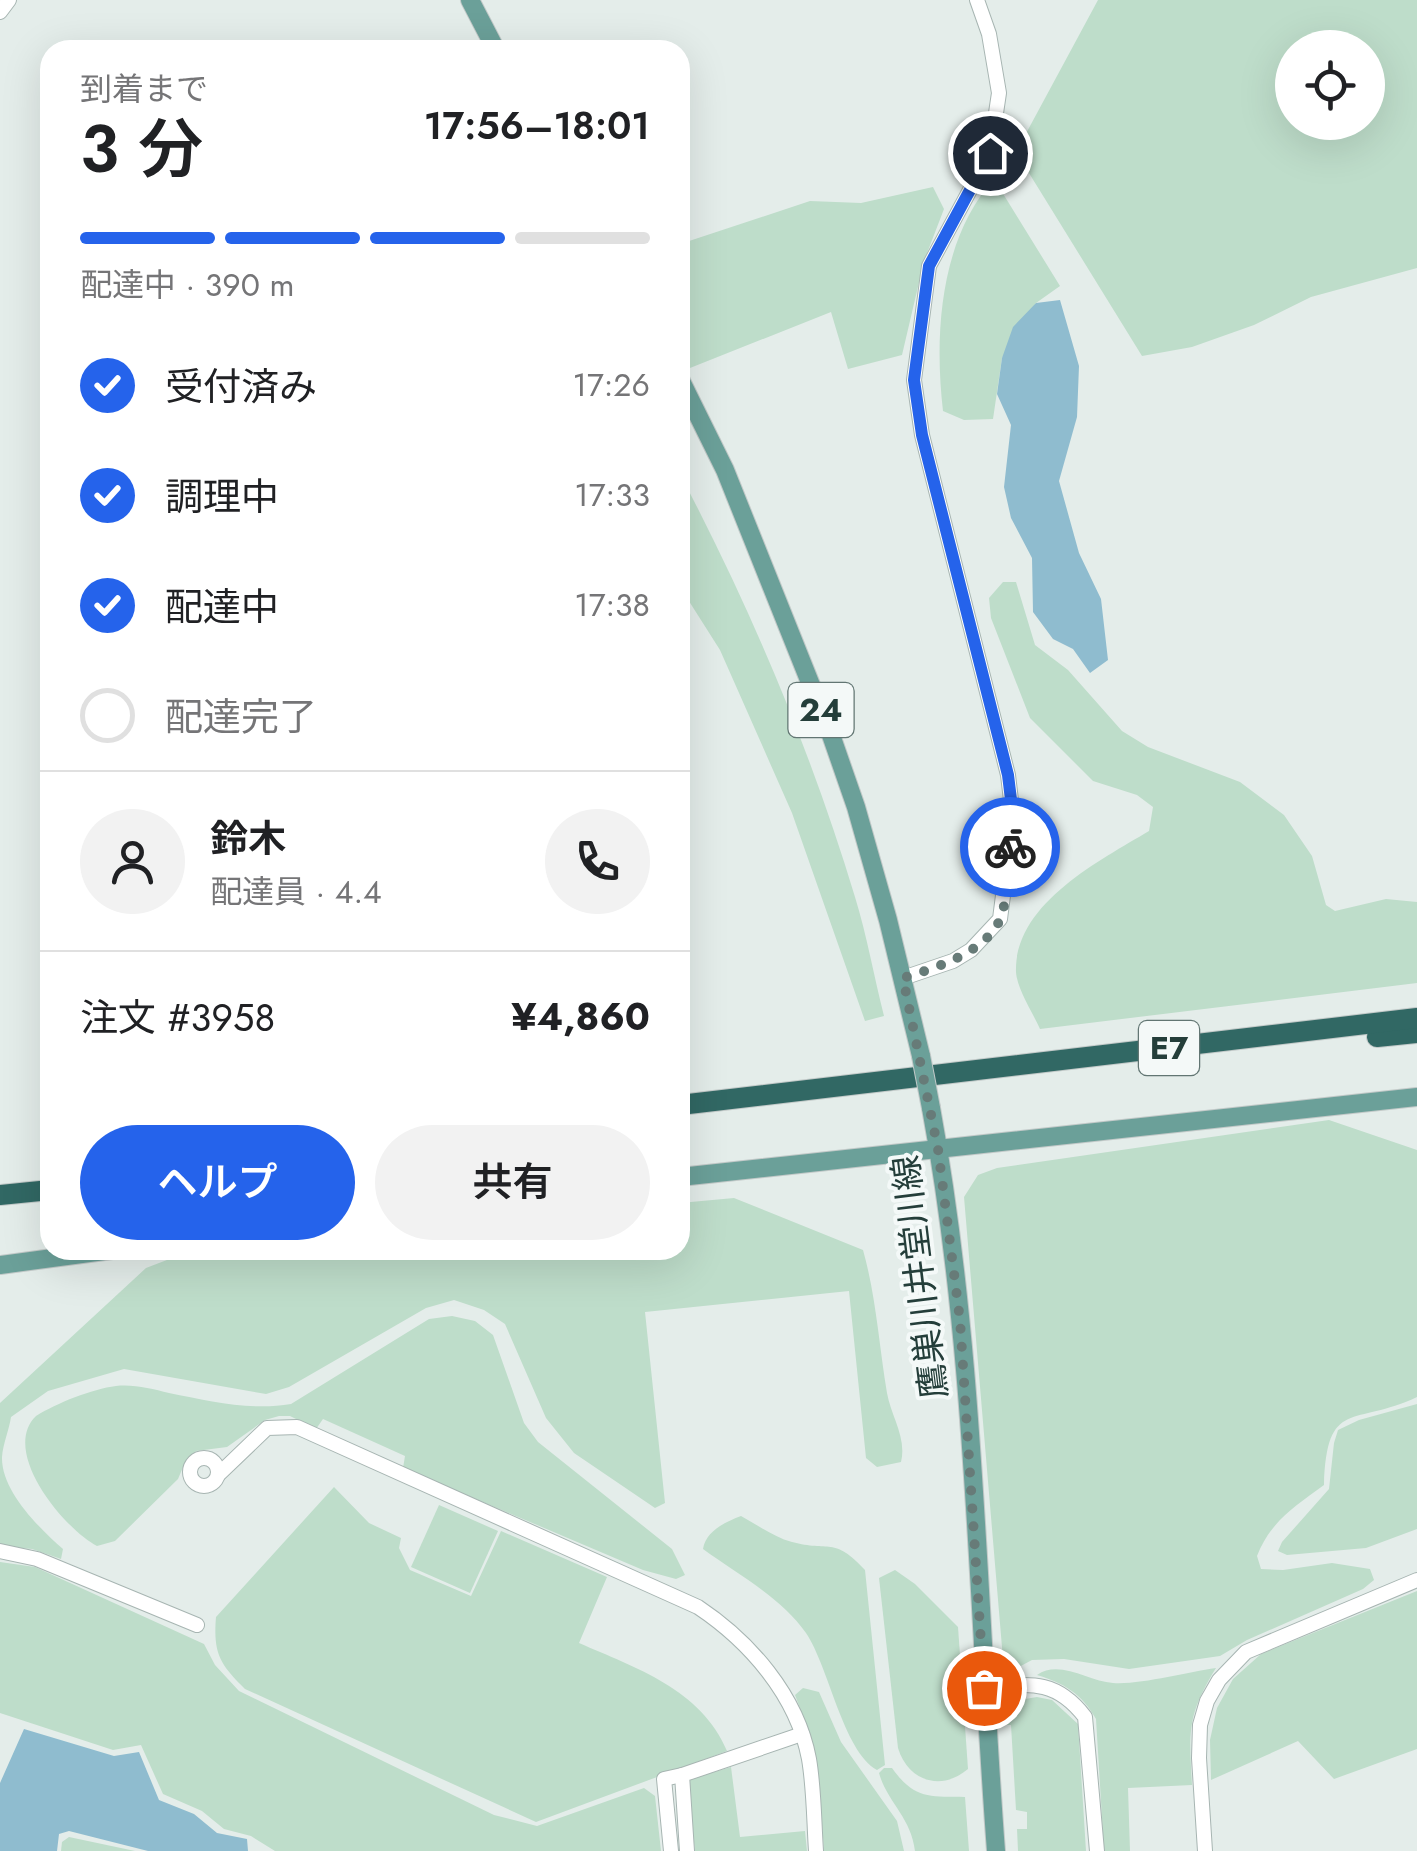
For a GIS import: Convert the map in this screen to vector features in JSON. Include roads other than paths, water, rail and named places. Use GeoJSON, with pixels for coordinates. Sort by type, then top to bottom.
{"type":"FeatureCollection","features":[{"type":"Feature","properties":{"kind":"highway","name":"E7"},"geometry":{"type":"LineString","coordinates":[[690,1103],[1417,1018]]}},
{"type":"Feature","properties":{"kind":"highway","name":"E7"},"geometry":{"type":"LineString","coordinates":[[690,1117],[1417,1033]]}},
{"type":"Feature","properties":{"kind":"highway"},"geometry":{"type":"LineString","coordinates":[[0,1182],[40,1178]]}},
{"type":"Feature","properties":{"kind":"highway"},"geometry":{"type":"LineString","coordinates":[[0,1195],[40,1191]]}},
{"type":"Feature","properties":{"kind":"main road"},"geometry":{"type":"LineString","coordinates":[[470,0],[491,40]]}},
{"type":"Feature","properties":{"kind":"main road","name":"鷹巣川井堂川線"},"geometry":{"type":"LineString","coordinates":[[690,401],[740,505],[831,734],[856,807],[922,1056],[938,1149],[967,1389],[996,1851]]}},
{"type":"Feature","properties":{"kind":"main road"},"geometry":{"type":"LineString","coordinates":[[690,1177],[1417,1097]]}},
{"type":"Feature","properties":{"kind":"main road"},"geometry":{"type":"LineString","coordinates":[[0,1265],[40,1260]]}},
{"type":"Feature","properties":{"kind":"street"},"geometry":{"type":"LineString","coordinates":[[0,12],[10,0]]}},
{"type":"Feature","properties":{"kind":"street"},"geometry":{"type":"LineString","coordinates":[[903,978],[953,961],[971,950],[1000,918],[1013,816],[1008,775],[922,435],[914,380],[929,266],[990,153],[998,77],[977,0]]}},
{"type":"Feature","properties":{"kind":"street"},"geometry":{"type":"LineString","coordinates":[[218,1475],[267,1428],[297,1427],[710,1615],[745,1643],[766,1668],[802,1734],[809,1758],[816,1851]]}},
{"type":"Feature","properties":{"kind":"street"},"geometry":{"type":"LineString","coordinates":[[0,1551],[37,1559],[197,1625]]}},
{"type":"Feature","properties":{"kind":"street"},"geometry":{"type":"LineString","coordinates":[[1205,1851],[1198,1758],[1200,1725],[1219,1680],[1246,1652],[1417,1580]]}},
{"type":"Feature","properties":{"kind":"street"},"geometry":{"type":"LineString","coordinates":[[984,1688],[1015,1685],[1056,1689],[1086,1717],[1097,1851]]}},
{"type":"Feature","properties":{"kind":"street"},"geometry":{"type":"LineString","coordinates":[[670,1851],[664,1779],[802,1734]]}},
{"type":"Feature","properties":{"kind":"street"},"geometry":{"type":"LineString","coordinates":[[682,1775],[687,1851]]}},
{"type":"Feature","properties":{"kind":"water"},"geometry":{"type":"Polygon","coordinates":[[[1060,300],[1079,366],[1077,417],[1059,481],[1079,553],[1101,599],[1108,660],[1090,673],[1073,649],[1053,639],[1033,612],[1032,558],[1011,518],[1004,487],[1011,425],[997,394],[1002,358],[1013,327],[1036,303],[1060,300]]]}},
{"type":"Feature","properties":{"kind":"water"},"geometry":{"type":"Polygon","coordinates":[[[24,1729],[114,1756],[139,1752],[159,1800],[194,1814],[217,1833],[247,1839],[248,1851],[148,1851],[69,1831],[59,1834],[57,1851],[0,1851],[0,1783],[24,1729]]]}}]}
